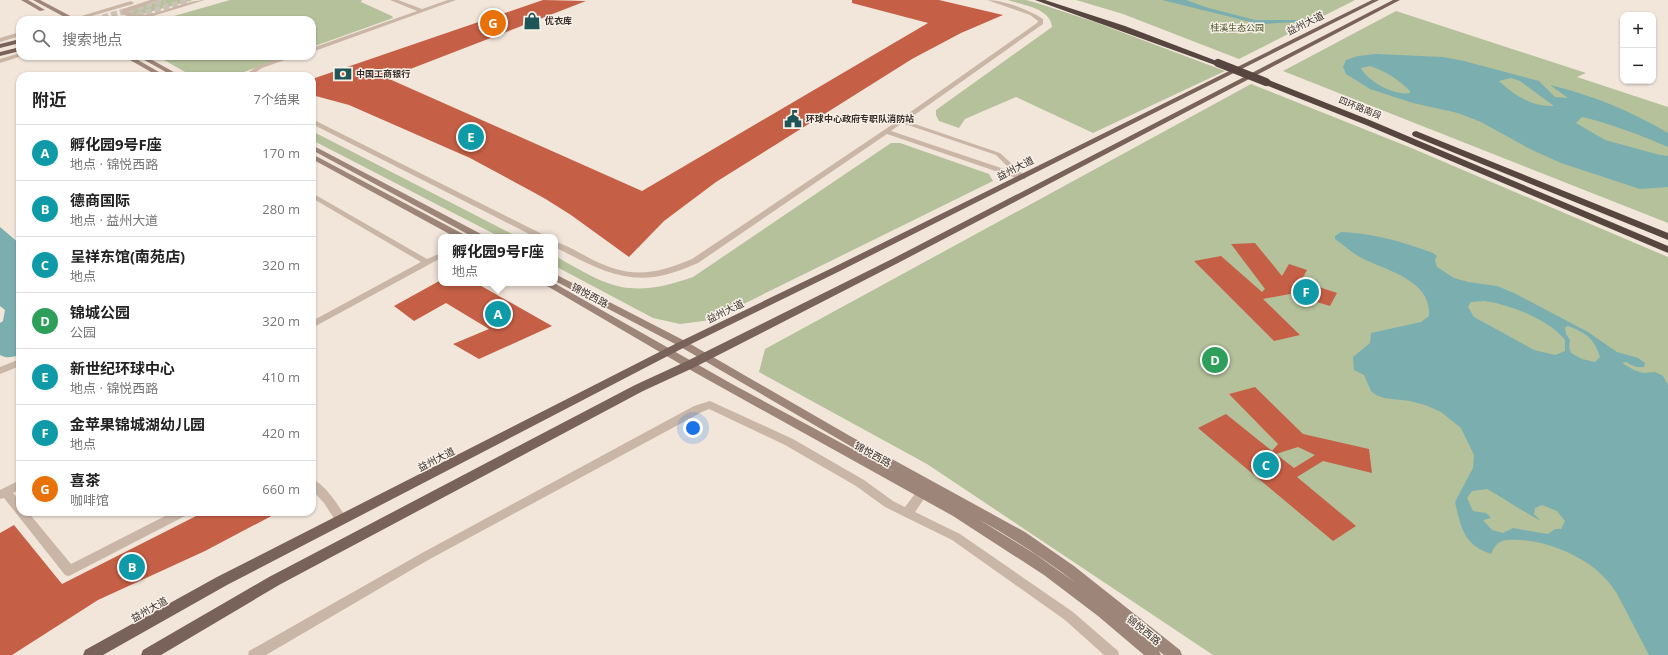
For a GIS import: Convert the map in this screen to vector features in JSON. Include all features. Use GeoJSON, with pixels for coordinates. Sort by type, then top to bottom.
{"type":"FeatureCollection","features":[{"type":"Feature","properties":{"kind":"highway","name":"四环路南段"},"geometry":{"type":"LineString","coordinates":[[1038,0],[1122,28],[1218,63],[1270,79],[1668,238]]}},
{"type":"Feature","properties":{"kind":"highway","name":"四环路南段"},"geometry":{"type":"LineString","coordinates":[[1058,0],[1228,59],[1369,123],[1668,250]]}},
{"type":"Feature","properties":{"kind":"main road"},"geometry":{"type":"LineString","coordinates":[[24,0],[54,16]]}},
{"type":"Feature","properties":{"kind":"main road"},"geometry":{"type":"LineString","coordinates":[[36,0],[66,16]]}},
{"type":"Feature","properties":{"kind":"main road","name":"益州大道"},"geometry":{"type":"LineString","coordinates":[[90,655],[222,581],[683,344],[833,271],[1376,0]]}},
{"type":"Feature","properties":{"kind":"main road"},"geometry":{"type":"LineString","coordinates":[[148,655],[274,581],[639,388],[705,357],[977,219],[1397,0]]}},
{"type":"Feature","properties":{"kind":"main road"},"geometry":{"type":"LineString","coordinates":[[0,46],[16,40]]}},
{"type":"Feature","properties":{"kind":"main road"},"geometry":{"type":"LineString","coordinates":[[0,54],[16,50]]}},
{"type":"Feature","properties":{"kind":"main road"},"geometry":{"type":"LineString","coordinates":[[133,60],[155,72]]}},
{"type":"Feature","properties":{"kind":"main road"},"geometry":{"type":"LineString","coordinates":[[148,60],[170,72]]}},
{"type":"Feature","properties":{"kind":"main road"},"geometry":{"type":"LineString","coordinates":[[316,149],[474,234]]}},
{"type":"Feature","properties":{"kind":"main road"},"geometry":{"type":"LineString","coordinates":[[316,158],[456,234]]}},
{"type":"Feature","properties":{"kind":"main road","name":"锦悦西路"},"geometry":{"type":"LineString","coordinates":[[558,279],[683,344],[846,439],[1020,536],[1070,570],[1175,655]]}},
{"type":"Feature","properties":{"kind":"main road","name":"锦悦西路"},"geometry":{"type":"LineString","coordinates":[[552,286],[667,353],[923,493],[1012,546],[1059,578],[1106,614],[1154,655]]}},
{"type":"Feature","properties":{"kind":"street"},"geometry":{"type":"LineString","coordinates":[[87,16],[143,0]]}},
{"type":"Feature","properties":{"kind":"street"},"geometry":{"type":"LineString","coordinates":[[156,0],[125,10],[124,13],[130,16],[146,15],[202,0]]}},
{"type":"Feature","properties":{"kind":"street"},"geometry":{"type":"LineString","coordinates":[[156,16],[211,0]]}},
{"type":"Feature","properties":{"kind":"street"},"geometry":{"type":"LineString","coordinates":[[393,0],[421,11]]}},
{"type":"Feature","properties":{"kind":"street"},"geometry":{"type":"LineString","coordinates":[[316,49],[453,0]]}},
{"type":"Feature","properties":{"kind":"street"},"geometry":{"type":"LineString","coordinates":[[558,246],[604,269],[628,275],[650,276],[673,270],[695,260],[901,121],[1040,24],[1040,20],[1032,14],[990,0]]}},
{"type":"Feature","properties":{"kind":"street"},"geometry":{"type":"LineString","coordinates":[[3,39],[16,38]]}},
{"type":"Feature","properties":{"kind":"street"},"geometry":{"type":"LineString","coordinates":[[0,61],[16,56]]}},
{"type":"Feature","properties":{"kind":"street"},"geometry":{"type":"LineString","coordinates":[[252,72],[260,67],[281,60]]}},
{"type":"Feature","properties":{"kind":"street"},"geometry":{"type":"LineString","coordinates":[[901,121],[998,154],[1022,177]]}},
{"type":"Feature","properties":{"kind":"street"},"geometry":{"type":"LineString","coordinates":[[316,123],[535,234]]}},
{"type":"Feature","properties":{"kind":"street"},"geometry":{"type":"LineString","coordinates":[[886,131],[1022,177]]}},
{"type":"Feature","properties":{"kind":"street"},"geometry":{"type":"LineString","coordinates":[[316,197],[427,262]]}},
{"type":"Feature","properties":{"kind":"street"},"geometry":{"type":"LineString","coordinates":[[316,323],[438,256]]}},
{"type":"Feature","properties":{"kind":"street"},"geometry":{"type":"LineString","coordinates":[[0,371],[16,364]]}},
{"type":"Feature","properties":{"kind":"street"},"geometry":{"type":"LineString","coordinates":[[254,655],[426,556],[691,412],[710,405],[789,442],[860,483],[889,504],[962,541],[1069,616],[1113,655]]}},
{"type":"Feature","properties":{"kind":"street"},"geometry":{"type":"LineString","coordinates":[[16,486],[2,494],[16,506]]}},
{"type":"Feature","properties":{"kind":"street"},"geometry":{"type":"LineString","coordinates":[[316,487],[328,500],[341,520]]}},
{"type":"Feature","properties":{"kind":"street"},"geometry":{"type":"LineString","coordinates":[[907,513],[923,493]]}},
{"type":"Feature","properties":{"kind":"street"},"geometry":{"type":"LineString","coordinates":[[25,516],[70,571],[175,516]]}},
{"type":"Feature","properties":{"kind":"green space"},"geometry":{"type":"Polygon","coordinates":[[[162,0],[193,0],[139,15],[128,14],[126,12],[131,9],[162,0]]]}},
{"type":"Feature","properties":{"kind":"green space"},"geometry":{"type":"Polygon","coordinates":[[[230,0],[362,0],[361,2],[392,16],[393,18],[316,46],[316,16],[174,16],[230,0]]]}},
{"type":"Feature","properties":{"kind":"green space"},"geometry":{"type":"Polygon","coordinates":[[[1008,0],[1026,0],[1037,3],[1092,21],[1225,71],[1093,133],[1016,97],[965,119],[959,128],[939,121],[936,115],[936,110],[1052,27],[1047,15],[1041,11],[1008,0]]]}},
{"type":"Feature","properties":{"kind":"green space","name":"桂溪生态公园"},"geometry":{"type":"Polygon","coordinates":[[[1076,0],[1355,0],[1239,59],[1123,14],[1076,0]]]}},
{"type":"Feature","properties":{"kind":"green space"},"geometry":{"type":"Polygon","coordinates":[[[1396,11],[1586,73],[1577,77],[1668,107],[1668,223],[1283,71],[1396,11]]]}},
{"type":"Feature","properties":{"kind":"green space"},"geometry":{"type":"Polygon","coordinates":[[[164,60],[276,60],[244,72],[185,72],[164,60]]]}},
{"type":"Feature","properties":{"kind":"green space"},"geometry":{"type":"Polygon","coordinates":[[[1251,84],[1409,147],[1668,257],[1668,655],[1213,655],[927,464],[759,372],[765,349],[1251,84]]]}},
{"type":"Feature","properties":{"kind":"green space"},"geometry":{"type":"Polygon","coordinates":[[[316,133],[512,234],[494,234],[316,142],[316,133]]]}},
{"type":"Feature","properties":{"kind":"green space"},"geometry":{"type":"Polygon","coordinates":[[[891,143],[900,143],[989,174],[993,181],[711,320],[680,324],[653,318],[558,268],[558,258],[600,280],[620,287],[646,288],[662,286],[693,277],[891,143]]]}},
{"type":"Feature","properties":{"kind":"water"},"geometry":{"type":"Polygon","coordinates":[[[1162,0],[1186,0],[1205,7],[1255,20],[1298,20],[1297,22],[1263,24],[1162,0]]]}},
{"type":"Feature","properties":{"kind":"water"},"geometry":{"type":"Polygon","coordinates":[[[1376,54],[1443,57],[1464,61],[1539,81],[1555,97],[1568,98],[1550,85],[1611,104],[1668,133],[1668,147],[1626,130],[1582,117],[1576,123],[1605,140],[1668,156],[1668,187],[1640,189],[1561,163],[1530,149],[1481,122],[1458,113],[1413,103],[1370,89],[1346,74],[1343,67],[1346,60],[1358,56],[1376,54]],[[1370,66],[1361,68],[1364,73],[1376,83],[1390,90],[1410,93],[1406,87],[1392,76],[1370,66]],[[1511,78],[1499,81],[1524,100],[1538,105],[1554,106],[1520,81],[1511,78]]]}},
{"type":"Feature","properties":{"kind":"water"},"geometry":{"type":"Polygon","coordinates":[[[0,227],[16,241],[16,356],[5,357],[0,355],[0,323],[3,321],[5,310],[0,306],[0,227]]]}},
{"type":"Feature","properties":{"kind":"water"},"geometry":{"type":"Polygon","coordinates":[[[1341,232],[1365,234],[1410,245],[1433,253],[1437,256],[1435,260],[1437,267],[1454,278],[1468,282],[1497,286],[1514,293],[1588,332],[1617,352],[1638,358],[1645,363],[1644,367],[1641,367],[1630,365],[1626,362],[1622,363],[1634,370],[1643,373],[1655,372],[1663,376],[1668,385],[1668,655],[1649,655],[1615,590],[1595,569],[1572,554],[1546,544],[1533,541],[1506,540],[1496,545],[1491,554],[1475,546],[1469,540],[1459,520],[1455,502],[1473,468],[1474,455],[1461,428],[1441,412],[1425,405],[1410,401],[1384,398],[1376,395],[1371,391],[1364,375],[1354,370],[1353,357],[1370,343],[1371,333],[1421,322],[1429,316],[1428,303],[1423,293],[1414,284],[1392,271],[1358,256],[1335,239],[1335,236],[1341,232]],[[1484,301],[1471,302],[1468,307],[1474,317],[1534,350],[1555,355],[1565,351],[1565,340],[1550,326],[1517,309],[1484,301]],[[1568,326],[1565,327],[1566,334],[1570,340],[1569,347],[1571,353],[1582,359],[1595,362],[1600,357],[1595,345],[1588,337],[1568,326]],[[1487,489],[1472,491],[1467,498],[1473,511],[1486,513],[1491,518],[1483,520],[1492,530],[1503,533],[1513,528],[1548,534],[1555,529],[1561,529],[1565,521],[1557,511],[1542,505],[1535,508],[1534,514],[1541,521],[1487,489]]]}},
{"type":"Feature","properties":{"kind":"building"},"geometry":{"type":"Polygon","coordinates":[[[543,0],[586,1],[387,78],[642,191],[928,23],[852,3],[852,0],[939,0],[1003,15],[961,33],[912,59],[716,182],[664,221],[629,257],[571,215],[544,198],[470,158],[349,105],[316,96],[316,78],[543,0]]]}},
{"type":"Feature","properties":{"kind":"building"},"geometry":{"type":"Polygon","coordinates":[[[1255,243],[1282,276],[1289,264],[1307,270],[1301,281],[1337,293],[1330,306],[1290,294],[1263,299],[1300,335],[1274,341],[1194,261],[1221,256],[1262,292],[1265,289],[1231,244],[1255,243]]]}},
{"type":"Feature","properties":{"kind":"building"},"geometry":{"type":"Polygon","coordinates":[[[438,282],[438,286],[481,286],[552,326],[479,359],[453,344],[489,329],[446,303],[414,321],[394,306],[438,282]]]}},
{"type":"Feature","properties":{"kind":"building"},"geometry":{"type":"Polygon","coordinates":[[[1255,387],[1303,434],[1369,449],[1372,473],[1323,461],[1297,477],[1356,526],[1333,541],[1198,428],[1226,414],[1272,451],[1278,444],[1229,394],[1255,387]],[[1298,447],[1276,454],[1294,468],[1315,455],[1298,447]]]}},
{"type":"Feature","properties":{"kind":"building"},"geometry":{"type":"Polygon","coordinates":[[[196,516],[271,516],[205,551],[98,600],[12,655],[0,655],[0,533],[14,525],[62,584],[196,516]]]}},
{"type":"Feature","properties":{"kind":"tunnel"},"geometry":{"type":"LineString","coordinates":[[108,16],[165,0]]}},
{"type":"Feature","properties":{"kind":"tunnel"},"geometry":{"type":"LineString","coordinates":[[134,16],[190,0]]}},
{"type":"Feature","properties":{"kind":"place","name":"优衣库"},"geometry":{"type":"Point","coordinates":[532,21]}},
{"type":"Feature","properties":{"kind":"place","name":"喜茶"},"geometry":{"type":"Point","coordinates":[493,23]}},
{"type":"Feature","properties":{"kind":"place","name":"中国工商银行"},"geometry":{"type":"Point","coordinates":[343,74]}},
{"type":"Feature","properties":{"kind":"place","name":"环球中心政府专职队消防站"},"geometry":{"type":"Point","coordinates":[793,119]}},
{"type":"Feature","properties":{"kind":"place","name":"新世纪环球中心"},"geometry":{"type":"Point","coordinates":[471,137]}},
{"type":"Feature","properties":{"kind":"place","name":"金苹果锦城湖幼儿园"},"geometry":{"type":"Point","coordinates":[1306,292]}},
{"type":"Feature","properties":{"kind":"place","name":"孵化园9号F座"},"geometry":{"type":"Point","coordinates":[498,314]}},
{"type":"Feature","properties":{"kind":"place","name":"锦城公园"},"geometry":{"type":"Point","coordinates":[1215,360]}},
{"type":"Feature","properties":{"kind":"place","name":"呈祥东馆(南苑店)"},"geometry":{"type":"Point","coordinates":[1266,465]}},
{"type":"Feature","properties":{"kind":"place","name":"德商国际"},"geometry":{"type":"Point","coordinates":[132,567]}}]}
